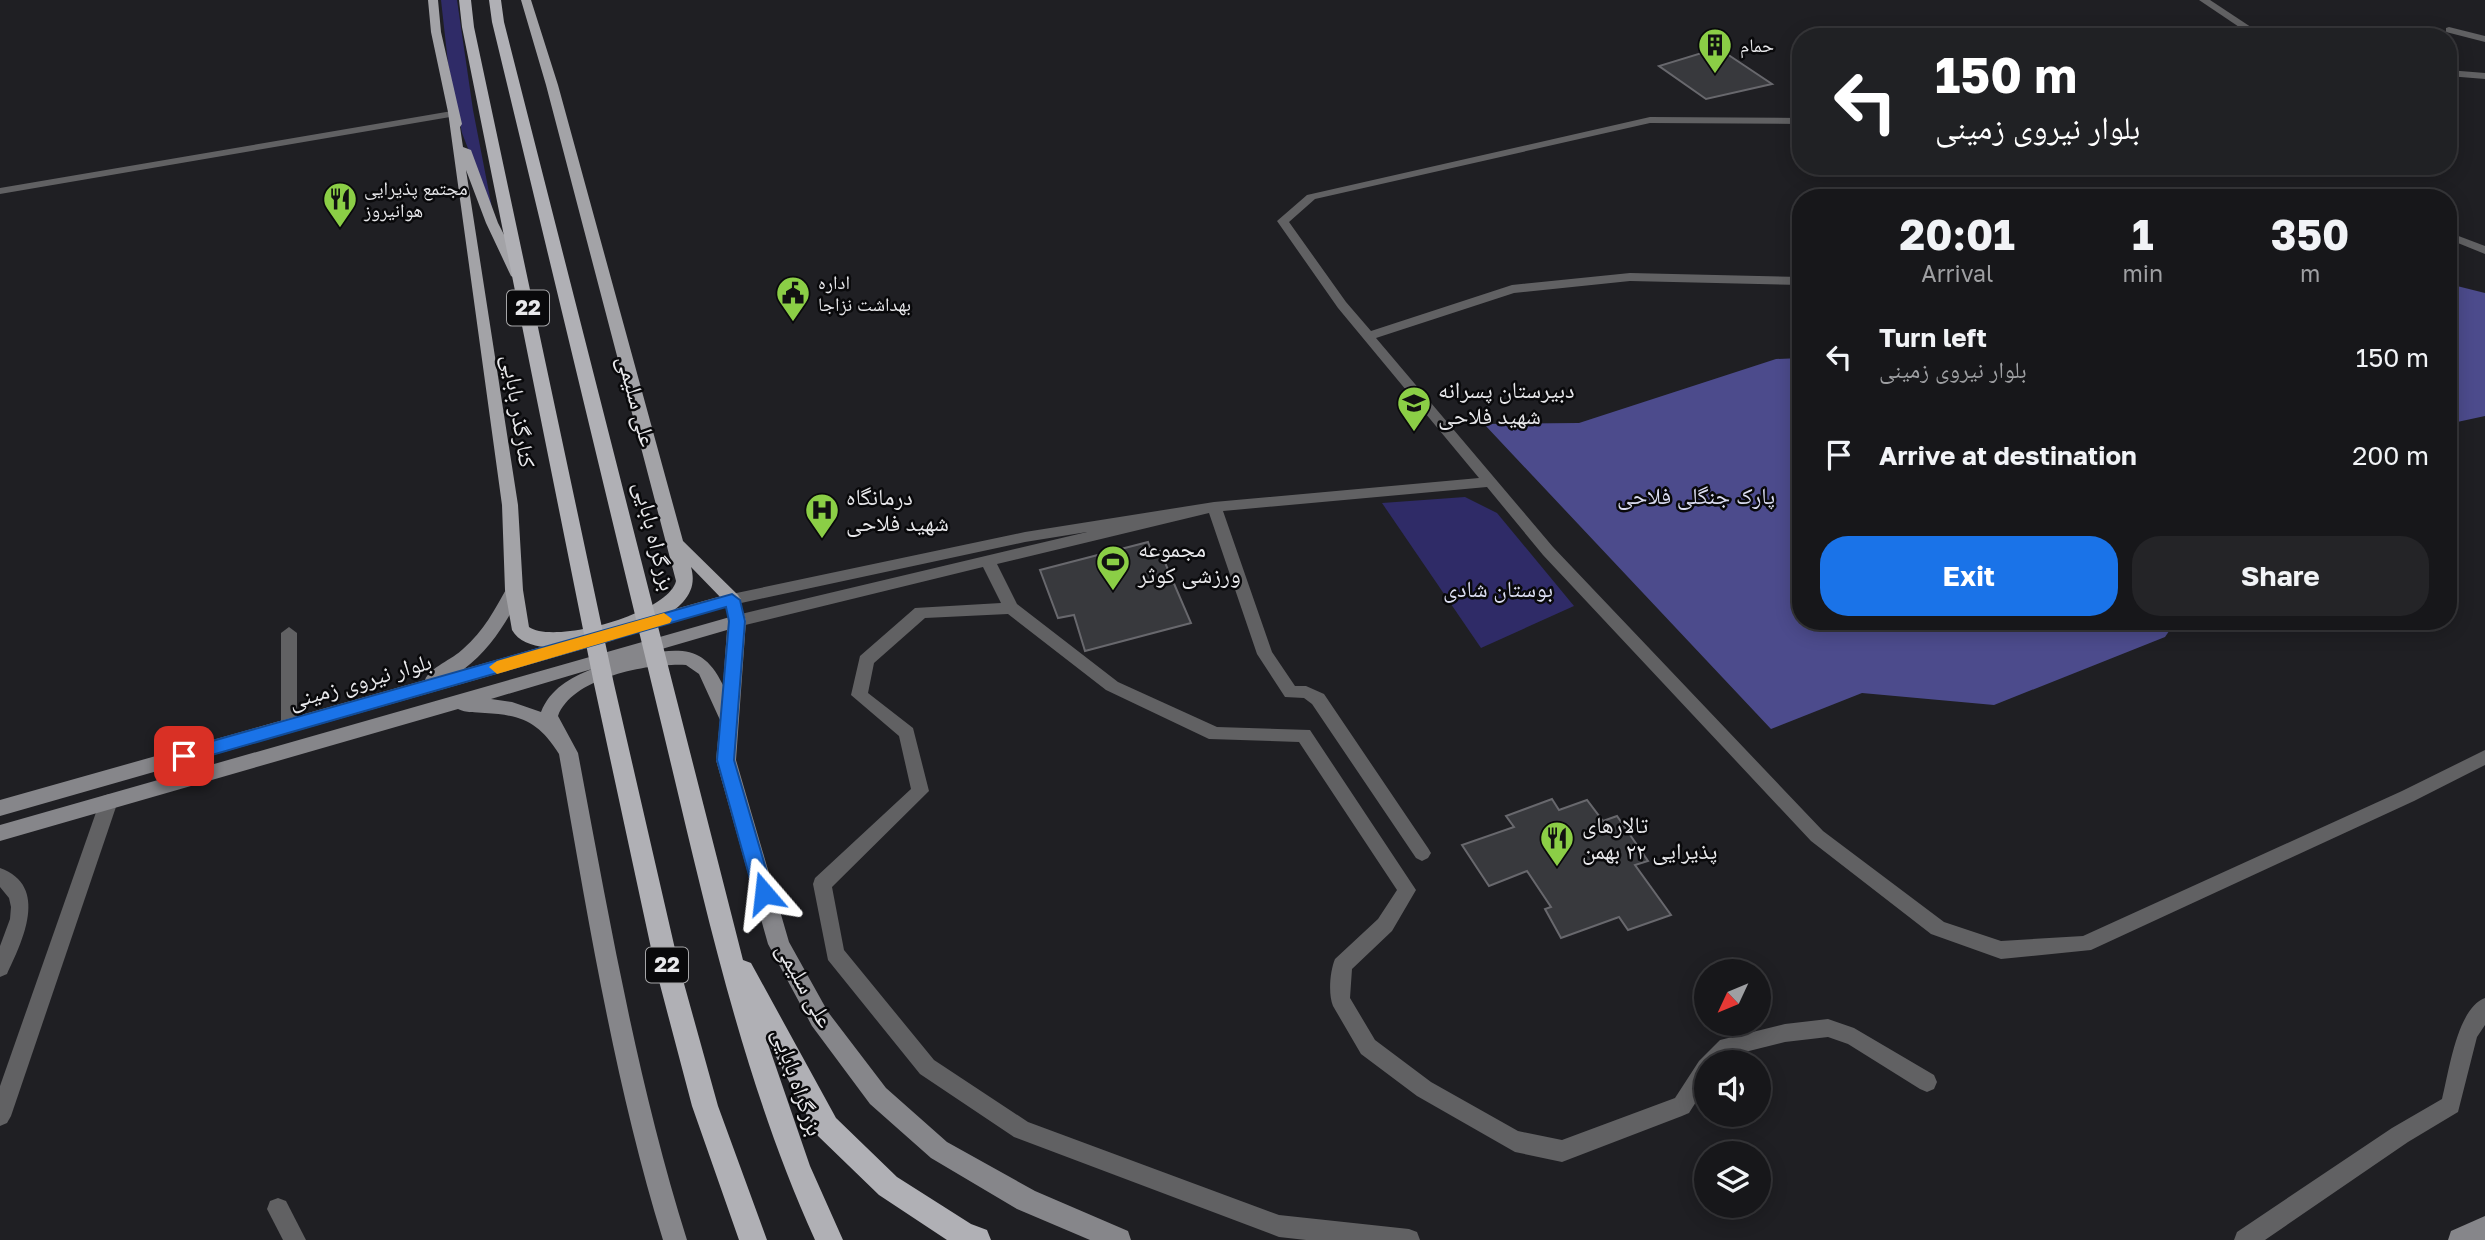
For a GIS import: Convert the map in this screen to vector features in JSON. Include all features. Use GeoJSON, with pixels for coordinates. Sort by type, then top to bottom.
{"type":"FeatureCollection","features":[{"type":"Feature","properties":{"kind":"highway","name":"22"},"geometry":{"type":"LineString","coordinates":[[465,0],[468,27],[604,684],[666,962],[705,1106],[753,1240]]}},
{"type":"Feature","properties":{"kind":"highway","name":"بزرگراه بابایی"},"geometry":{"type":"LineString","coordinates":[[495,0],[498,22],[725,939],[763,1074],[809,1198],[830,1240]]}},
{"type":"Feature","properties":{"kind":"highway"},"geometry":{"type":"LineString","coordinates":[[725,939],[827,1127],[888,1186],[962,1234],[977,1240]]}},
{"type":"Feature","properties":{"kind":"main road"},"geometry":{"type":"LineString","coordinates":[[433,0],[436,32],[452,114],[492,223],[524,288]]}},
{"type":"Feature","properties":{"kind":"main road","name":"علی سلیمی"},"geometry":{"type":"LineString","coordinates":[[526,0],[563,127],[674,544],[705,570],[732,600],[737,621],[726,760],[779,944],[820,1019],[869,1085],[939,1150],[1026,1200],[1119,1240]]}},
{"type":"Feature","properties":{"kind":"main road","name":"کنارگذر بابایی"},"geometry":{"type":"LineString","coordinates":[[452,114],[510,505],[514,590],[521,630],[530,637],[545,640],[562,638],[615,626],[665,608],[683,589],[685,579],[674,544]]}},
{"type":"Feature","properties":{"kind":"main road"},"geometry":{"type":"LineString","coordinates":[[403,695],[447,672],[473,652],[498,625],[514,590]]}},
{"type":"Feature","properties":{"kind":"main road","name":"بلوار نیروی زمینی"},"geometry":{"type":"LineString","coordinates":[[0,808],[732,600]]}},
{"type":"Feature","properties":{"kind":"main road","name":"بلوار نیروی زمینی"},"geometry":{"type":"LineString","coordinates":[[0,832],[664,641],[698,635],[737,621]]}},
{"type":"Feature","properties":{"kind":"main road"},"geometry":{"type":"LineString","coordinates":[[675,1240],[661,1198],[625,1052],[568,753],[549,718],[550,706],[558,694],[572,684],[616,668],[676,655],[690,657],[701,663],[728,718]]}},
{"type":"Feature","properties":{"kind":"main road"},"geometry":{"type":"LineString","coordinates":[[444,705],[498,705],[534,714],[554,728]]}},
{"type":"Feature","properties":{"kind":"main road"},"geometry":{"type":"LineString","coordinates":[[2460,1240],[2485,1228]]}},
{"type":"Feature","properties":{"kind":"street"},"geometry":{"type":"LineString","coordinates":[[2204,0],[2246,28]]}},
{"type":"Feature","properties":{"kind":"street"},"geometry":{"type":"LineString","coordinates":[[2457,32],[2485,39]]}},
{"type":"Feature","properties":{"kind":"street"},"geometry":{"type":"LineString","coordinates":[[2457,74],[2485,75]]}},
{"type":"Feature","properties":{"kind":"street"},"geometry":{"type":"LineString","coordinates":[[0,191],[452,114]]}},
{"type":"Feature","properties":{"kind":"street"},"geometry":{"type":"LineString","coordinates":[[1792,121],[1650,120],[1311,197],[1283,221],[1342,305],[1548,551],[1818,836],[1938,928],[2000,950],[2084,944],[2408,796],[2485,757]]}},
{"type":"Feature","properties":{"kind":"street"},"geometry":{"type":"LineString","coordinates":[[2457,235],[2485,242]]}},
{"type":"Feature","properties":{"kind":"street"},"geometry":{"type":"LineString","coordinates":[[2457,237],[2485,250]]}},
{"type":"Feature","properties":{"kind":"street"},"geometry":{"type":"LineString","coordinates":[[1369,337],[1512,289],[1630,277],[1792,281]]}},
{"type":"Feature","properties":{"kind":"street"},"geometry":{"type":"LineString","coordinates":[[732,600],[1025,537],[1214,507],[1492,482]]}},
{"type":"Feature","properties":{"kind":"street"},"geometry":{"type":"LineString","coordinates":[[737,621],[1214,507]]}},
{"type":"Feature","properties":{"kind":"street"},"geometry":{"type":"LineString","coordinates":[[1214,507],[1265,654],[1291,692],[1306,692],[1318,699],[1422,853]]}},
{"type":"Feature","properties":{"kind":"street"},"geometry":{"type":"LineString","coordinates":[[988,562],[1010,608],[1112,686],[1215,734],[1304,735],[1407,890],[1385,925],[1342,965],[1340,1000],[1368,1047],[1424,1089],[1515,1141],[1562,1151],[1682,1106],[1694,1087]]}},
{"type":"Feature","properties":{"kind":"street"},"geometry":{"type":"LineString","coordinates":[[1010,608],[921,612],[866,660],[859,695],[907,733],[920,791],[822,884],[835,954],[927,1067],[1021,1130],[1279,1226],[1409,1240]]}},
{"type":"Feature","properties":{"kind":"street"},"geometry":{"type":"LineString","coordinates":[[289,633],[289,727]]}},
{"type":"Feature","properties":{"kind":"street"},"geometry":{"type":"LineString","coordinates":[[0,1116],[109,801]]}},
{"type":"Feature","properties":{"kind":"street"},"geometry":{"type":"LineString","coordinates":[[0,876],[16,889],[22,909],[0,968]]}},
{"type":"Feature","properties":{"kind":"street"},"geometry":{"type":"LineString","coordinates":[[2245,1240],[2400,1135],[2451,1105],[2468,1034],[2485,1007]]}},
{"type":"Feature","properties":{"kind":"street"},"geometry":{"type":"LineString","coordinates":[[1723,1050],[1727,1046],[1785,1033],[1828,1028],[1854,1037],[1927,1082]]}},
{"type":"Feature","properties":{"kind":"street"},"geometry":{"type":"LineString","coordinates":[[278,1209],[295,1240]]}},
{"type":"Feature","properties":{"kind":"green space"},"geometry":{"type":"Polygon","coordinates":[[[441,0],[457,0],[473,110],[493,213],[462,133],[448,63],[441,0]]]}},
{"type":"Feature","properties":{"kind":"green space"},"geometry":{"type":"Polygon","coordinates":[[[2457,286],[2485,293],[2485,416],[2457,422],[2457,286]]]}},
{"type":"Feature","properties":{"kind":"green space","name":"پارک جنگلی فلاحی"},"geometry":{"type":"Polygon","coordinates":[[[1792,358],[1792,630],[2170,630],[2165,637],[1994,705],[1862,693],[1771,729],[1484,424],[1579,423],[1776,359],[1792,358]]]}},
{"type":"Feature","properties":{"kind":"green space","name":"بوستان شادی"},"geometry":{"type":"Polygon","coordinates":[[[1465,497],[1497,513],[1574,606],[1481,648],[1382,503],[1465,497]]]}},
{"type":"Feature","properties":{"kind":"building","name":"حمام"},"geometry":{"type":"Polygon","coordinates":[[[1718,48],[1772,84],[1706,99],[1659,66],[1718,48]]]}},
{"type":"Feature","properties":{"kind":"building","name":"مجموعه ورزشی کوثر"},"geometry":{"type":"Polygon","coordinates":[[[1148,542],[1152,553],[1160,551],[1191,623],[1085,651],[1074,615],[1058,618],[1040,570],[1148,542]]]}},
{"type":"Feature","properties":{"kind":"building","name":"تالارهای پذیرایی ۲۲ بهمن"},"geometry":{"type":"Polygon","coordinates":[[[1552,799],[1559,810],[1587,800],[1603,821],[1617,816],[1648,861],[1635,865],[1671,915],[1628,930],[1619,917],[1561,938],[1545,909],[1551,907],[1527,871],[1489,886],[1462,845],[1514,827],[1506,816],[1552,799]]]}},
{"type":"Feature","properties":{"kind":"slow traffic"},"geometry":{"type":"LineString","coordinates":[[497,667],[664,619]]}},
{"type":"Feature","properties":{"kind":"place","name":"حمام"},"geometry":{"type":"Point","coordinates":[1715,75]}},
{"type":"Feature","properties":{"kind":"place","name":"مجتمع پذیرایی هوانیروز"},"geometry":{"type":"Point","coordinates":[340,229]}},
{"type":"Feature","properties":{"kind":"place","name":"اداره بهداشت نزاجا"},"geometry":{"type":"Point","coordinates":[793,323]}},
{"type":"Feature","properties":{"kind":"place","name":"دبیرستان پسرانه شهید فلاحی"},"geometry":{"type":"Point","coordinates":[1414,433]}},
{"type":"Feature","properties":{"kind":"place","name":"درمانگاه شهید فلاحی"},"geometry":{"type":"Point","coordinates":[822,540]}},
{"type":"Feature","properties":{"kind":"place","name":"مجموعه ورزشی کوثر"},"geometry":{"type":"Point","coordinates":[1113,592]}},
{"type":"Feature","properties":{"kind":"place","name":"تالارهای پذیرایی ۲۲ بهمن"},"geometry":{"type":"Point","coordinates":[1557,868]}},
{"type":"Feature","properties":{"kind":"route"},"geometry":{"type":"LineString","coordinates":[[184,756],[732,600],[737,621],[726,760],[764,893]]}}]}
